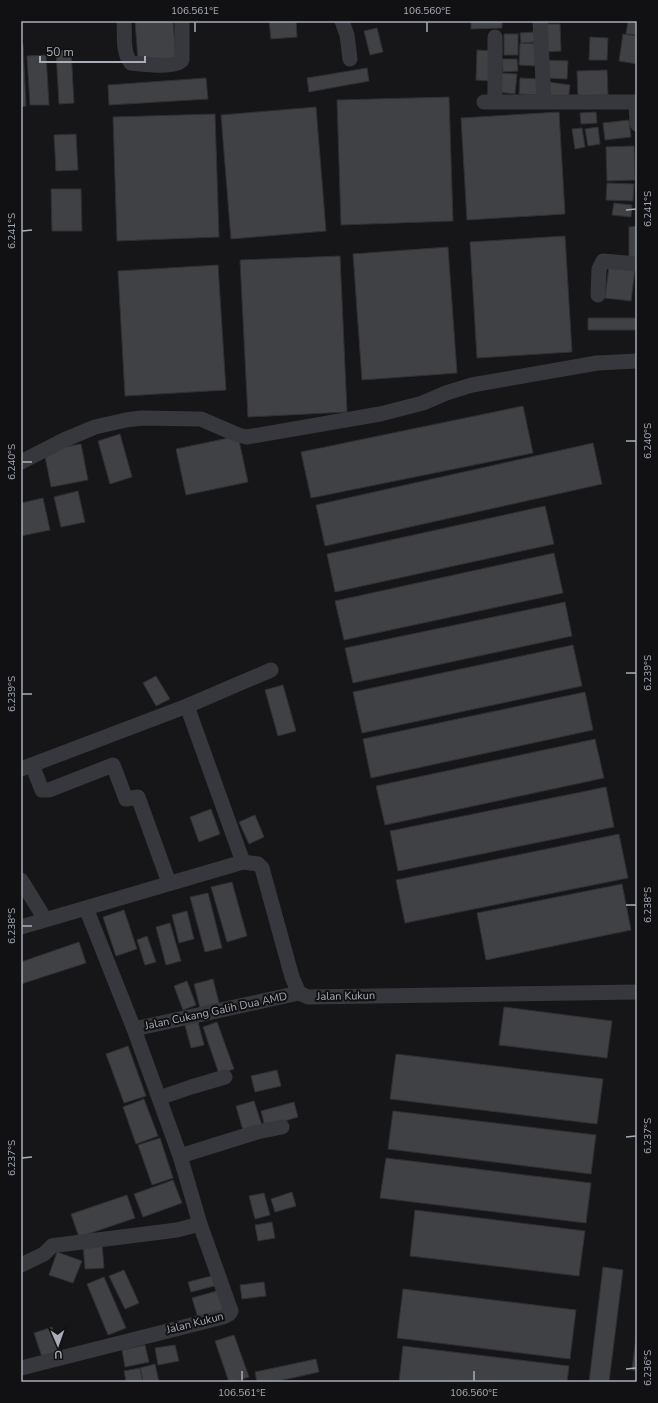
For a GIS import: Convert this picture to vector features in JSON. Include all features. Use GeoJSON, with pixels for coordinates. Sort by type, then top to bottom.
{"type":"FeatureCollection","features":[{"type":"Feature","properties":{"kind":"street"},"geometry":{"type":"LineString","coordinates":[[124,21],[127,59],[131,63],[147,65],[180,63],[182,60],[182,21]]}},
{"type":"Feature","properties":{"kind":"street"},"geometry":{"type":"LineString","coordinates":[[342,21],[348,36],[350,59]]}},
{"type":"Feature","properties":{"kind":"street"},"geometry":{"type":"LineString","coordinates":[[540,21],[544,102]]}},
{"type":"Feature","properties":{"kind":"street"},"geometry":{"type":"LineString","coordinates":[[496,37],[489,102],[636,102],[637,124]]}},
{"type":"Feature","properties":{"kind":"street"},"geometry":{"type":"LineString","coordinates":[[598,295],[599,269],[603,261],[637,264]]}},
{"type":"Feature","properties":{"kind":"street"},"geometry":{"type":"LineString","coordinates":[[21,462],[64,440],[95,427],[126,420],[142,418],[201,419],[238,435],[247,437],[380,414],[423,402],[472,385],[597,363],[637,361]]}},
{"type":"Feature","properties":{"kind":"street"},"geometry":{"type":"LineString","coordinates":[[169,883],[138,797],[126,799],[113,765],[49,790],[42,790],[26,767],[187,706],[271,670]]}},
{"type":"Feature","properties":{"kind":"street"},"geometry":{"type":"LineString","coordinates":[[187,706],[243,862]]}},
{"type":"Feature","properties":{"kind":"street"},"geometry":{"type":"LineString","coordinates":[[21,927],[243,862],[258,864],[262,868],[290,970],[299,993]]}},
{"type":"Feature","properties":{"kind":"street"},"geometry":{"type":"LineString","coordinates":[[21,880],[45,919]]}},
{"type":"Feature","properties":{"kind":"street","name":"Jalan Kukun"},"geometry":{"type":"LineString","coordinates":[[21,1368],[229,1314],[231,1311],[200,1224],[180,1156],[134,1029],[86,908]]}},
{"type":"Feature","properties":{"kind":"street","name":"Jalan Kukun"},"geometry":{"type":"LineString","coordinates":[[299,993],[308,997],[322,997],[413,994],[637,992]]}},
{"type":"Feature","properties":{"kind":"street","name":"Jalan Cukang Galih Dua AMD"},"geometry":{"type":"LineString","coordinates":[[134,1029],[299,993]]}},
{"type":"Feature","properties":{"kind":"street"},"geometry":{"type":"LineString","coordinates":[[159,1098],[190,1087],[225,1078]]}},
{"type":"Feature","properties":{"kind":"street"},"geometry":{"type":"LineString","coordinates":[[180,1156],[257,1132],[282,1127]]}},
{"type":"Feature","properties":{"kind":"street"},"geometry":{"type":"LineString","coordinates":[[21,1265],[44,1254],[52,1246],[177,1230],[200,1224]]}},
{"type":"Feature","properties":{"kind":"building"},"geometry":{"type":"Polygon","coordinates":[[[135,21],[173,21],[176,58],[138,60],[135,21]]]}},
{"type":"Feature","properties":{"kind":"building"},"geometry":{"type":"Polygon","coordinates":[[[269,21],[296,21],[297,37],[271,39],[269,21]]]}},
{"type":"Feature","properties":{"kind":"building"},"geometry":{"type":"Polygon","coordinates":[[[471,21],[502,21],[502,28],[471,29],[471,21]]]}},
{"type":"Feature","properties":{"kind":"building"},"geometry":{"type":"Polygon","coordinates":[[[628,21],[637,22],[637,35],[626,34],[628,21]]]}},
{"type":"Feature","properties":{"kind":"building"},"geometry":{"type":"Polygon","coordinates":[[[544,24],[560,24],[561,51],[544,52],[544,24]]]}},
{"type":"Feature","properties":{"kind":"building"},"geometry":{"type":"Polygon","coordinates":[[[377,28],[383,52],[370,55],[364,31],[377,28]]]}},
{"type":"Feature","properties":{"kind":"building"},"geometry":{"type":"Polygon","coordinates":[[[534,32],[535,42],[521,43],[520,33],[534,32]]]}},
{"type":"Feature","properties":{"kind":"building"},"geometry":{"type":"Polygon","coordinates":[[[504,34],[518,34],[518,55],[504,55],[504,34]]]}},
{"type":"Feature","properties":{"kind":"building"},"geometry":{"type":"Polygon","coordinates":[[[623,34],[637,36],[637,64],[619,61],[623,34]]]}},
{"type":"Feature","properties":{"kind":"building"},"geometry":{"type":"Polygon","coordinates":[[[590,37],[608,38],[607,60],[589,60],[590,37]]]}},
{"type":"Feature","properties":{"kind":"building"},"geometry":{"type":"Polygon","coordinates":[[[520,43],[537,44],[536,66],[519,65],[520,43]]]}},
{"type":"Feature","properties":{"kind":"building"},"geometry":{"type":"Polygon","coordinates":[[[21,44],[23,44],[26,106],[21,107],[21,44]]]}},
{"type":"Feature","properties":{"kind":"building"},"geometry":{"type":"Polygon","coordinates":[[[71,50],[74,103],[59,104],[56,51],[71,50]]]}},
{"type":"Feature","properties":{"kind":"building"},"geometry":{"type":"Polygon","coordinates":[[[477,50],[492,51],[491,81],[476,80],[477,50]]]}},
{"type":"Feature","properties":{"kind":"building"},"geometry":{"type":"Polygon","coordinates":[[[46,55],[49,105],[30,105],[27,56],[46,55]]]}},
{"type":"Feature","properties":{"kind":"building"},"geometry":{"type":"Polygon","coordinates":[[[502,59],[517,59],[518,71],[503,72],[502,59]]]}},
{"type":"Feature","properties":{"kind":"building"},"geometry":{"type":"Polygon","coordinates":[[[545,60],[568,61],[567,79],[545,78],[545,60]]]}},
{"type":"Feature","properties":{"kind":"building"},"geometry":{"type":"Polygon","coordinates":[[[367,68],[369,81],[309,92],[307,78],[367,68]]]}},
{"type":"Feature","properties":{"kind":"building"},"geometry":{"type":"Polygon","coordinates":[[[607,70],[608,95],[578,96],[577,71],[607,70]]]}},
{"type":"Feature","properties":{"kind":"building"},"geometry":{"type":"Polygon","coordinates":[[[499,73],[517,74],[515,94],[498,92],[499,73]]]}},
{"type":"Feature","properties":{"kind":"building"},"geometry":{"type":"Polygon","coordinates":[[[206,78],[208,99],[109,105],[108,85],[206,78]]]}},
{"type":"Feature","properties":{"kind":"building"},"geometry":{"type":"Polygon","coordinates":[[[520,78],[538,79],[537,95],[519,94],[520,78]]]}},
{"type":"Feature","properties":{"kind":"building"},"geometry":{"type":"Polygon","coordinates":[[[549,82],[570,85],[568,101],[547,97],[549,82]]]}},
{"type":"Feature","properties":{"kind":"building"},"geometry":{"type":"Polygon","coordinates":[[[449,97],[453,221],[341,225],[337,100],[449,97]]]}},
{"type":"Feature","properties":{"kind":"building"},"geometry":{"type":"Polygon","coordinates":[[[316,107],[326,231],[231,239],[221,115],[316,107]]]}},
{"type":"Feature","properties":{"kind":"building"},"geometry":{"type":"Polygon","coordinates":[[[559,112],[565,214],[467,220],[461,118],[559,112]]]}},
{"type":"Feature","properties":{"kind":"building"},"geometry":{"type":"Polygon","coordinates":[[[596,112],[597,123],[581,124],[580,113],[596,112]]]}},
{"type":"Feature","properties":{"kind":"building"},"geometry":{"type":"Polygon","coordinates":[[[215,114],[219,237],[117,241],[113,117],[215,114]]]}},
{"type":"Feature","properties":{"kind":"building"},"geometry":{"type":"Polygon","coordinates":[[[629,120],[631,137],[605,140],[603,123],[629,120]]]}},
{"type":"Feature","properties":{"kind":"building"},"geometry":{"type":"Polygon","coordinates":[[[598,127],[600,144],[588,146],[585,129],[598,127]]]}},
{"type":"Feature","properties":{"kind":"building"},"geometry":{"type":"Polygon","coordinates":[[[582,128],[585,147],[575,149],[572,129],[582,128]]]}},
{"type":"Feature","properties":{"kind":"building"},"geometry":{"type":"Polygon","coordinates":[[[76,134],[78,170],[56,171],[54,135],[76,134]]]}},
{"type":"Feature","properties":{"kind":"building"},"geometry":{"type":"Polygon","coordinates":[[[634,146],[635,180],[607,181],[606,147],[634,146]]]}},
{"type":"Feature","properties":{"kind":"building"},"geometry":{"type":"Polygon","coordinates":[[[607,183],[634,184],[633,201],[606,200],[607,183]]]}},
{"type":"Feature","properties":{"kind":"building"},"geometry":{"type":"Polygon","coordinates":[[[51,189],[81,189],[82,231],[52,231],[51,189]]]}},
{"type":"Feature","properties":{"kind":"building"},"geometry":{"type":"Polygon","coordinates":[[[614,203],[632,205],[631,217],[612,215],[614,203]]]}},
{"type":"Feature","properties":{"kind":"building"},"geometry":{"type":"Polygon","coordinates":[[[637,226],[637,259],[629,259],[629,227],[637,226]]]}},
{"type":"Feature","properties":{"kind":"building"},"geometry":{"type":"Polygon","coordinates":[[[565,236],[572,352],[477,358],[470,242],[565,236]]]}},
{"type":"Feature","properties":{"kind":"building"},"geometry":{"type":"Polygon","coordinates":[[[448,247],[457,373],[362,380],[353,254],[448,247]]]}},
{"type":"Feature","properties":{"kind":"building"},"geometry":{"type":"Polygon","coordinates":[[[340,256],[347,412],[248,417],[240,260],[340,256]]]}},
{"type":"Feature","properties":{"kind":"building"},"geometry":{"type":"Polygon","coordinates":[[[218,265],[226,390],[125,396],[118,271],[218,265]]]}},
{"type":"Feature","properties":{"kind":"building"},"geometry":{"type":"Polygon","coordinates":[[[609,266],[635,269],[631,301],[605,298],[609,266]]]}},
{"type":"Feature","properties":{"kind":"building"},"geometry":{"type":"Polygon","coordinates":[[[588,318],[637,318],[637,330],[588,330],[588,318]]]}},
{"type":"Feature","properties":{"kind":"building"},"geometry":{"type":"Polygon","coordinates":[[[523,406],[533,453],[311,498],[301,452],[523,406]]]}},
{"type":"Feature","properties":{"kind":"building"},"geometry":{"type":"Polygon","coordinates":[[[120,434],[132,477],[110,484],[98,441],[120,434]]]}},
{"type":"Feature","properties":{"kind":"building"},"geometry":{"type":"Polygon","coordinates":[[[238,436],[248,482],[186,495],[176,449],[238,436]]]}},
{"type":"Feature","properties":{"kind":"building"},"geometry":{"type":"Polygon","coordinates":[[[593,443],[602,484],[325,546],[316,505],[593,443]]]}},
{"type":"Feature","properties":{"kind":"building"},"geometry":{"type":"Polygon","coordinates":[[[81,444],[88,480],[51,487],[44,451],[81,444]]]}},
{"type":"Feature","properties":{"kind":"building"},"geometry":{"type":"Polygon","coordinates":[[[78,491],[85,522],[61,527],[54,497],[78,491]]]}},
{"type":"Feature","properties":{"kind":"building"},"geometry":{"type":"Polygon","coordinates":[[[43,498],[50,530],[21,536],[21,503],[43,498]]]}},
{"type":"Feature","properties":{"kind":"building"},"geometry":{"type":"Polygon","coordinates":[[[545,506],[554,544],[335,592],[327,554],[545,506]]]}},
{"type":"Feature","properties":{"kind":"building"},"geometry":{"type":"Polygon","coordinates":[[[554,553],[563,593],[344,640],[335,601],[554,553]]]}},
{"type":"Feature","properties":{"kind":"building"},"geometry":{"type":"Polygon","coordinates":[[[565,602],[572,636],[353,683],[345,648],[565,602]]]}},
{"type":"Feature","properties":{"kind":"building"},"geometry":{"type":"Polygon","coordinates":[[[573,645],[582,686],[362,733],[353,692],[573,645]]]}},
{"type":"Feature","properties":{"kind":"building"},"geometry":{"type":"Polygon","coordinates":[[[156,676],[170,699],[156,706],[143,683],[156,676]]]}},
{"type":"Feature","properties":{"kind":"building"},"geometry":{"type":"Polygon","coordinates":[[[283,685],[296,731],[278,736],[265,690],[283,685]]]}},
{"type":"Feature","properties":{"kind":"building"},"geometry":{"type":"Polygon","coordinates":[[[585,692],[593,730],[371,778],[363,739],[585,692]]]}},
{"type":"Feature","properties":{"kind":"building"},"geometry":{"type":"Polygon","coordinates":[[[595,739],[604,778],[385,825],[376,786],[595,739]]]}},
{"type":"Feature","properties":{"kind":"building"},"geometry":{"type":"Polygon","coordinates":[[[606,787],[614,827],[398,871],[390,831],[606,787]]]}},
{"type":"Feature","properties":{"kind":"building"},"geometry":{"type":"Polygon","coordinates":[[[211,809],[220,834],[199,842],[190,817],[211,809]]]}},
{"type":"Feature","properties":{"kind":"building"},"geometry":{"type":"Polygon","coordinates":[[[255,815],[264,837],[249,844],[239,822],[255,815]]]}},
{"type":"Feature","properties":{"kind":"building"},"geometry":{"type":"Polygon","coordinates":[[[619,834],[628,878],[405,923],[396,880],[619,834]]]}},
{"type":"Feature","properties":{"kind":"building"},"geometry":{"type":"Polygon","coordinates":[[[232,882],[247,936],[227,942],[211,887],[232,882]]]}},
{"type":"Feature","properties":{"kind":"building"},"geometry":{"type":"Polygon","coordinates":[[[622,884],[631,930],[486,960],[477,913],[622,884]]]}},
{"type":"Feature","properties":{"kind":"building"},"geometry":{"type":"Polygon","coordinates":[[[208,893],[222,948],[205,952],[190,897],[208,893]]]}},
{"type":"Feature","properties":{"kind":"building"},"geometry":{"type":"Polygon","coordinates":[[[124,910],[137,949],[116,956],[103,917],[124,910]]]}},
{"type":"Feature","properties":{"kind":"building"},"geometry":{"type":"Polygon","coordinates":[[[187,911],[194,939],[179,943],[172,915],[187,911]]]}},
{"type":"Feature","properties":{"kind":"building"},"geometry":{"type":"Polygon","coordinates":[[[170,923],[181,961],[166,965],[156,927],[170,923]]]}},
{"type":"Feature","properties":{"kind":"building"},"geometry":{"type":"Polygon","coordinates":[[[147,936],[156,962],[145,965],[137,940],[147,936]]]}},
{"type":"Feature","properties":{"kind":"building"},"geometry":{"type":"Polygon","coordinates":[[[79,942],[86,963],[21,984],[21,962],[79,942]]]}},
{"type":"Feature","properties":{"kind":"building"},"geometry":{"type":"Polygon","coordinates":[[[213,979],[219,1003],[200,1008],[194,984],[213,979]]]}},
{"type":"Feature","properties":{"kind":"building"},"geometry":{"type":"Polygon","coordinates":[[[187,981],[196,1005],[183,1010],[174,986],[187,981]]]}},
{"type":"Feature","properties":{"kind":"building"},"geometry":{"type":"Polygon","coordinates":[[[504,1007],[612,1021],[607,1058],[499,1045],[504,1007]]]}},
{"type":"Feature","properties":{"kind":"building"},"geometry":{"type":"Polygon","coordinates":[[[198,1022],[204,1045],[191,1048],[185,1025],[198,1022]]]}},
{"type":"Feature","properties":{"kind":"building"},"geometry":{"type":"Polygon","coordinates":[[[217,1022],[234,1069],[219,1074],[203,1027],[217,1022]]]}},
{"type":"Feature","properties":{"kind":"building"},"geometry":{"type":"Polygon","coordinates":[[[128,1046],[146,1096],[124,1103],[106,1054],[128,1046]]]}},
{"type":"Feature","properties":{"kind":"building"},"geometry":{"type":"Polygon","coordinates":[[[396,1054],[603,1079],[597,1124],[390,1099],[396,1054]]]}},
{"type":"Feature","properties":{"kind":"building"},"geometry":{"type":"Polygon","coordinates":[[[277,1070],[281,1086],[255,1092],[251,1076],[277,1070]]]}},
{"type":"Feature","properties":{"kind":"building"},"geometry":{"type":"Polygon","coordinates":[[[144,1099],[158,1136],[136,1144],[123,1107],[144,1099]]]}},
{"type":"Feature","properties":{"kind":"building"},"geometry":{"type":"Polygon","coordinates":[[[254,1101],[263,1128],[244,1134],[236,1106],[254,1101]]]}},
{"type":"Feature","properties":{"kind":"building"},"geometry":{"type":"Polygon","coordinates":[[[294,1102],[298,1117],[265,1127],[261,1111],[294,1102]]]}},
{"type":"Feature","properties":{"kind":"building"},"geometry":{"type":"Polygon","coordinates":[[[393,1111],[596,1135],[591,1174],[388,1149],[393,1111]]]}},
{"type":"Feature","properties":{"kind":"building"},"geometry":{"type":"Polygon","coordinates":[[[160,1138],[173,1178],[152,1185],[138,1145],[160,1138]]]}},
{"type":"Feature","properties":{"kind":"building"},"geometry":{"type":"Polygon","coordinates":[[[386,1158],[591,1183],[586,1223],[380,1198],[386,1158]]]}},
{"type":"Feature","properties":{"kind":"building"},"geometry":{"type":"Polygon","coordinates":[[[173,1180],[182,1203],[143,1217],[134,1194],[173,1180]]]}},
{"type":"Feature","properties":{"kind":"building"},"geometry":{"type":"Polygon","coordinates":[[[292,1192],[296,1206],[275,1212],[271,1199],[292,1192]]]}},
{"type":"Feature","properties":{"kind":"building"},"geometry":{"type":"Polygon","coordinates":[[[264,1193],[270,1215],[255,1219],[249,1196],[264,1193]]]}},
{"type":"Feature","properties":{"kind":"building"},"geometry":{"type":"Polygon","coordinates":[[[127,1195],[135,1218],[79,1237],[71,1214],[127,1195]]]}},
{"type":"Feature","properties":{"kind":"building"},"geometry":{"type":"Polygon","coordinates":[[[415,1210],[585,1231],[579,1276],[410,1256],[415,1210]]]}},
{"type":"Feature","properties":{"kind":"building"},"geometry":{"type":"Polygon","coordinates":[[[272,1222],[275,1238],[258,1241],[255,1225],[272,1222]]]}},
{"type":"Feature","properties":{"kind":"building"},"geometry":{"type":"Polygon","coordinates":[[[102,1243],[104,1268],[85,1269],[83,1244],[102,1243]]]}},
{"type":"Feature","properties":{"kind":"building"},"geometry":{"type":"Polygon","coordinates":[[[57,1252],[82,1261],[73,1283],[49,1275],[57,1252]]]}},
{"type":"Feature","properties":{"kind":"building"},"geometry":{"type":"Polygon","coordinates":[[[603,1267],[623,1270],[609,1382],[589,1382],[603,1267]]]}},
{"type":"Feature","properties":{"kind":"building"},"geometry":{"type":"Polygon","coordinates":[[[124,1270],[139,1303],[125,1309],[109,1276],[124,1270]]]}},
{"type":"Feature","properties":{"kind":"building"},"geometry":{"type":"Polygon","coordinates":[[[215,1275],[218,1285],[191,1292],[188,1282],[215,1275]]]}},
{"type":"Feature","properties":{"kind":"building"},"geometry":{"type":"Polygon","coordinates":[[[104,1277],[126,1328],[108,1335],[87,1284],[104,1277]]]}},
{"type":"Feature","properties":{"kind":"building"},"geometry":{"type":"Polygon","coordinates":[[[264,1282],[266,1296],[242,1299],[240,1285],[264,1282]]]}},
{"type":"Feature","properties":{"kind":"building"},"geometry":{"type":"Polygon","coordinates":[[[403,1289],[576,1310],[570,1359],[397,1338],[403,1289]]]}},
{"type":"Feature","properties":{"kind":"building"},"geometry":{"type":"Polygon","coordinates":[[[220,1290],[226,1310],[198,1318],[192,1298],[220,1290]]]}},
{"type":"Feature","properties":{"kind":"building"},"geometry":{"type":"Polygon","coordinates":[[[52,1327],[60,1351],[42,1357],[34,1333],[52,1327]]]}},
{"type":"Feature","properties":{"kind":"building"},"geometry":{"type":"Polygon","coordinates":[[[637,1329],[637,1371],[632,1370],[637,1329]]]}},
{"type":"Feature","properties":{"kind":"building"},"geometry":{"type":"Polygon","coordinates":[[[234,1335],[249,1377],[234,1382],[229,1382],[215,1341],[234,1335]]]}},
{"type":"Feature","properties":{"kind":"building"},"geometry":{"type":"Polygon","coordinates":[[[145,1345],[149,1362],[125,1367],[122,1350],[145,1345]]]}},
{"type":"Feature","properties":{"kind":"building"},"geometry":{"type":"Polygon","coordinates":[[[175,1345],[179,1361],[158,1365],[155,1348],[175,1345]]]}},
{"type":"Feature","properties":{"kind":"building"},"geometry":{"type":"Polygon","coordinates":[[[403,1346],[569,1366],[567,1382],[399,1382],[403,1346]]]}},
{"type":"Feature","properties":{"kind":"building"},"geometry":{"type":"Polygon","coordinates":[[[316,1359],[319,1372],[274,1382],[257,1382],[255,1372],[316,1359]]]}},
{"type":"Feature","properties":{"kind":"building"},"geometry":{"type":"Polygon","coordinates":[[[155,1364],[159,1382],[143,1382],[140,1368],[155,1364]]]}},
{"type":"Feature","properties":{"kind":"building"},"geometry":{"type":"Polygon","coordinates":[[[140,1368],[143,1382],[126,1382],[124,1371],[140,1368]]]}}]}
